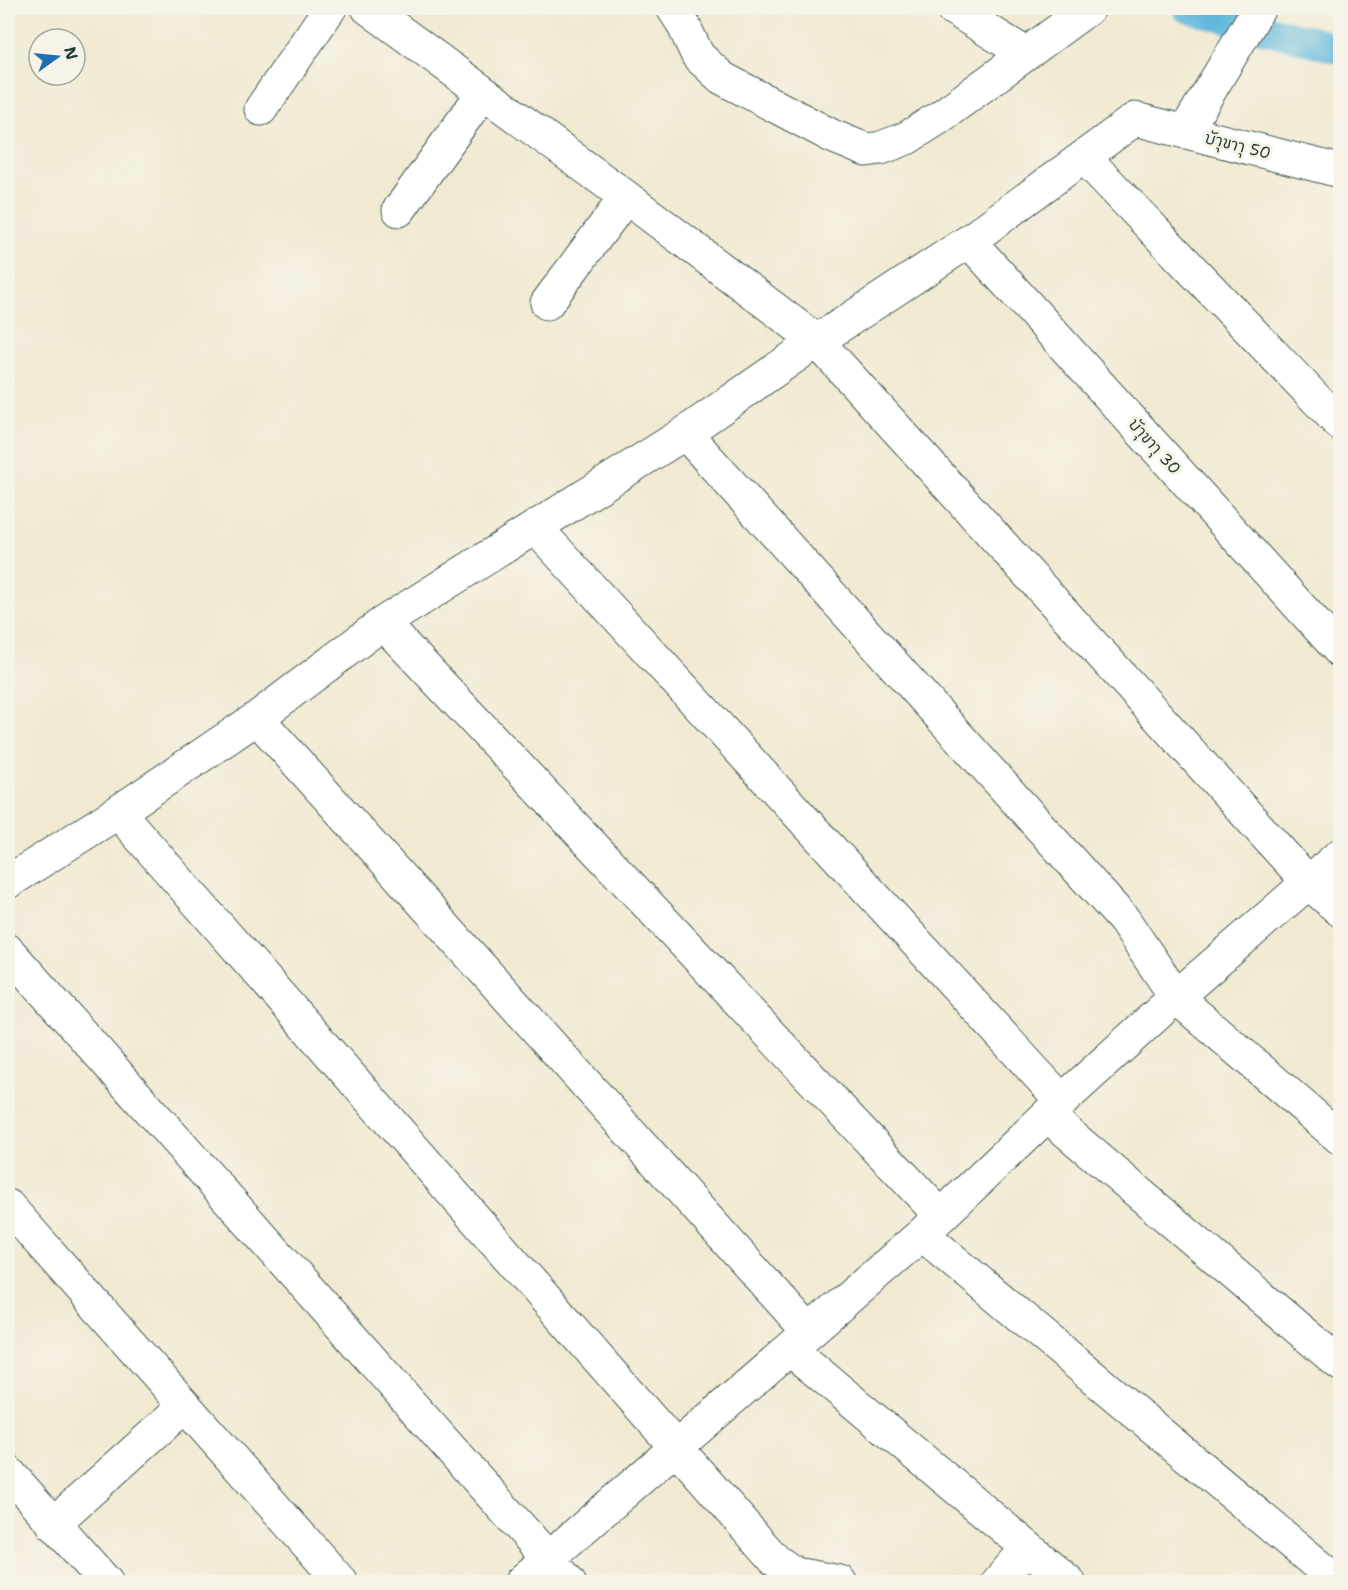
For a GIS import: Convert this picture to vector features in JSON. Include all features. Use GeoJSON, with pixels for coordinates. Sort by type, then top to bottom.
{"type":"FeatureCollection","features":[{"type":"Feature","properties":{"kind":"street"},"geometry":{"type":"LineString","coordinates":[[261,109],[330,8]]}},
{"type":"Feature","properties":{"kind":"street"},"geometry":{"type":"LineString","coordinates":[[368,8],[626,197],[817,341],[1309,883],[1341,910]]}},
{"type":"Feature","properties":{"kind":"street"},"geometry":{"type":"LineString","coordinates":[[673,8],[698,56],[722,78],[832,136],[866,150],[881,148],[907,138],[940,117],[1089,8]]}},
{"type":"Feature","properties":{"kind":"street"},"geometry":{"type":"LineString","coordinates":[[952,8],[1026,54]]}},
{"type":"Feature","properties":{"kind":"street"},"geometry":{"type":"LineString","coordinates":[[1185,132],[1254,17]]}},
{"type":"Feature","properties":{"kind":"street"},"geometry":{"type":"LineString","coordinates":[[399,210],[483,93]]}},
{"type":"Feature","properties":{"kind":"street","name":"บัาุขาาุ 50"},"geometry":{"type":"LineString","coordinates":[[1084,157],[1135,119],[1341,171]]}},
{"type":"Feature","properties":{"kind":"street"},"geometry":{"type":"LineString","coordinates":[[8,882],[118,812],[257,718],[383,623],[686,433],[817,341],[969,241],[1084,157],[1341,423]]}},
{"type":"Feature","properties":{"kind":"street"},"geometry":{"type":"LineString","coordinates":[[1306,162],[1341,197]]}},
{"type":"Feature","properties":{"kind":"street"},"geometry":{"type":"LineString","coordinates":[[548,303],[626,197]]}},
{"type":"Feature","properties":{"kind":"street","name":"บัาุขาาุ 30"},"geometry":{"type":"LineString","coordinates":[[969,241],[1341,651]]}},
{"type":"Feature","properties":{"kind":"street"},"geometry":{"type":"LineString","coordinates":[[686,433],[1124,920],[1176,997],[1341,1138]]}},
{"type":"Feature","properties":{"kind":"street"},"geometry":{"type":"LineString","coordinates":[[536,528],[1054,1108],[1341,1364]]}},
{"type":"Feature","properties":{"kind":"street"},"geometry":{"type":"LineString","coordinates":[[383,623],[931,1225],[1338,1582]]}},
{"type":"Feature","properties":{"kind":"street"},"geometry":{"type":"LineString","coordinates":[[257,718],[799,1340],[1027,1549],[1069,1582]]}},
{"type":"Feature","properties":{"kind":"street"},"geometry":{"type":"LineString","coordinates":[[118,812],[776,1560],[795,1574],[840,1582]]}},
{"type":"Feature","properties":{"kind":"street"},"geometry":{"type":"LineString","coordinates":[[521,1582],[559,1570],[678,1446],[931,1225],[1054,1108],[1176,997],[1341,855]]}},
{"type":"Feature","properties":{"kind":"street"},"geometry":{"type":"LineString","coordinates":[[8,951],[559,1570]]}},
{"type":"Feature","properties":{"kind":"street"},"geometry":{"type":"LineString","coordinates":[[8,1206],[341,1582]]}},
{"type":"Feature","properties":{"kind":"street"},"geometry":{"type":"LineString","coordinates":[[53,1524],[185,1406]]}},
{"type":"Feature","properties":{"kind":"street"},"geometry":{"type":"LineString","coordinates":[[8,1472],[106,1582]]}},
{"type":"Feature","properties":{"kind":"street"},"geometry":{"type":"LineString","coordinates":[[998,1582],[1027,1549]]}},
{"type":"Feature","properties":{"kind":"waterway"},"geometry":{"type":"LineString","coordinates":[[1187,8],[1340,49]]}}]}
